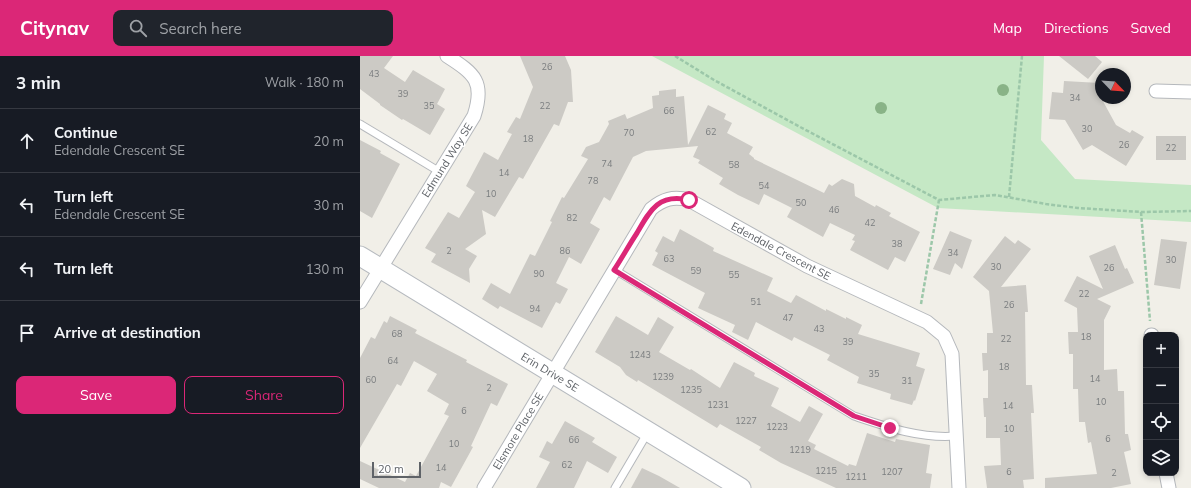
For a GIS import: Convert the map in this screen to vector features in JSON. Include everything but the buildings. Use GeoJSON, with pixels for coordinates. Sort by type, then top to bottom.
{"type":"FeatureCollection","features":[{"type":"Feature","properties":{"kind":"street","name":"Edmund Way SE"},"geometry":{"type":"LineString","coordinates":[[360,302],[474,116],[479,99],[479,85],[468,72],[447,56]]}},
{"type":"Feature","properties":{"kind":"street"},"geometry":{"type":"LineString","coordinates":[[1156,91],[1191,92]]}},
{"type":"Feature","properties":{"kind":"street","name":"Edendale Crescent SE"},"geometry":{"type":"LineString","coordinates":[[552,373],[651,209],[666,199],[677,197],[689,200],[807,266],[919,318],[936,328],[949,344],[952,354],[959,488]]}},
{"type":"Feature","properties":{"kind":"street","name":"Erin Drive SE"},"geometry":{"type":"LineString","coordinates":[[360,256],[741,488]]}},
{"type":"Feature","properties":{"kind":"street","name":"Elsmore Place SE"},"geometry":{"type":"LineString","coordinates":[[484,488],[552,373]]}},
{"type":"Feature","properties":{"kind":"street"},"geometry":{"type":"LineString","coordinates":[[1167,476],[1169,488]]}},
{"type":"Feature","properties":{"kind":"lane"},"geometry":{"type":"LineString","coordinates":[[360,124],[440,172]]}},
{"type":"Feature","properties":{"kind":"lane"},"geometry":{"type":"LineString","coordinates":[[614,270],[854,416],[890,428],[936,438],[956,436]]}},
{"type":"Feature","properties":{"kind":"lane"},"geometry":{"type":"LineString","coordinates":[[614,488],[648,431]]}},
{"type":"Feature","properties":{"kind":"path"},"geometry":{"type":"LineString","coordinates":[[675,56],[714,80],[788,121],[939,200],[995,194],[1046,204],[1141,212],[1191,211]]}},
{"type":"Feature","properties":{"kind":"path"},"geometry":{"type":"LineString","coordinates":[[1010,197],[1022,56]]}},
{"type":"Feature","properties":{"kind":"path"},"geometry":{"type":"LineString","coordinates":[[919,318],[939,200]]}},
{"type":"Feature","properties":{"kind":"path"},"geometry":{"type":"LineString","coordinates":[[1141,212],[1152,332]]}},
{"type":"Feature","properties":{"kind":"green space"},"geometry":{"type":"Polygon","coordinates":[[[652,56],[1044,56],[1041,140],[1075,179],[1191,185],[1191,222],[938,208],[652,56]]]}},
{"type":"Feature","properties":{"kind":"route"},"geometry":{"type":"LineString","coordinates":[[689,200],[677,197],[666,199],[651,209],[614,270],[854,416],[890,428]]}}]}
